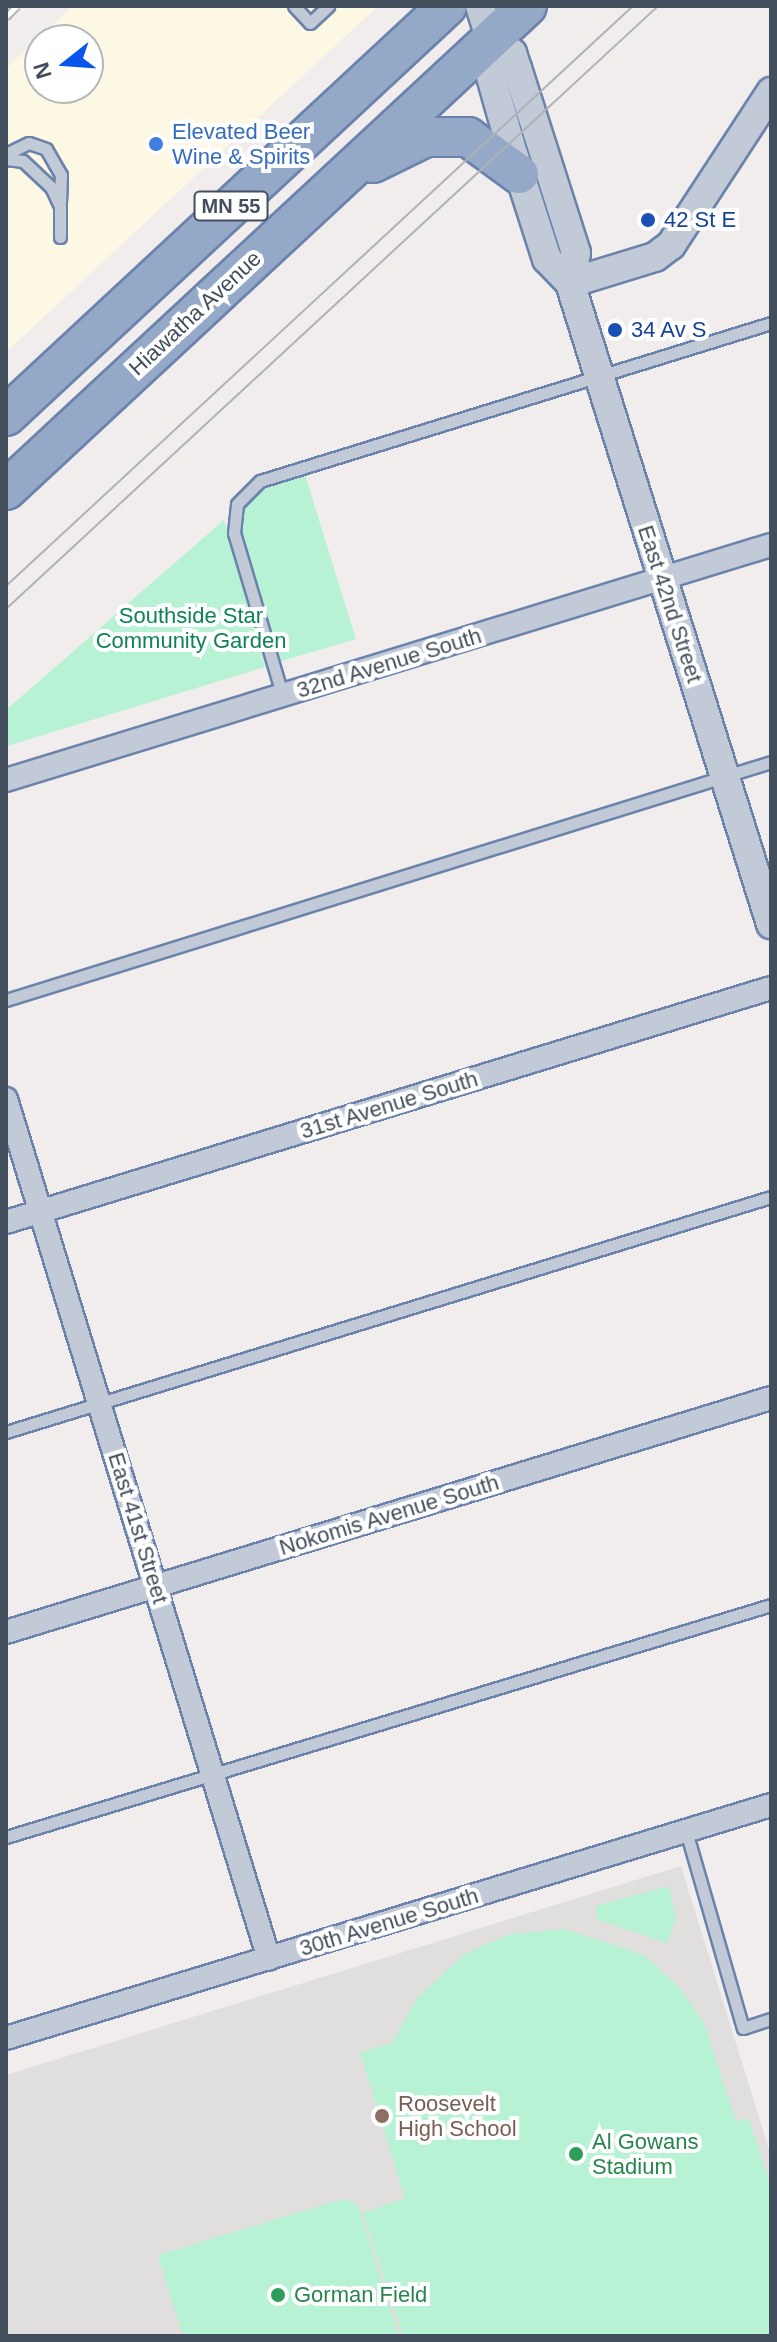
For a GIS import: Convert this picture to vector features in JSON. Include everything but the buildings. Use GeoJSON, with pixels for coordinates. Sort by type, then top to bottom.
{"type":"FeatureCollection","features":[{"type":"Feature","properties":{"kind":"highway","name":"MN 55"},"geometry":{"type":"LineString","coordinates":[[6,416],[447,6]]}},
{"type":"Feature","properties":{"kind":"highway","name":"Hiawatha Avenue"},"geometry":{"type":"LineString","coordinates":[[6,490],[332,184],[486,23],[527,6]]}},
{"type":"Feature","properties":{"kind":"highway"},"geometry":{"type":"LineString","coordinates":[[332,184],[426,137],[447,136],[484,144],[519,174]]}},
{"type":"Feature","properties":{"kind":"street","name":"East 42nd Street"},"geometry":{"type":"LineString","coordinates":[[486,23],[486,59],[519,174],[547,259],[570,283],[771,924]]}},
{"type":"Feature","properties":{"kind":"street","name":"East 42nd Street"},"geometry":{"type":"LineString","coordinates":[[486,23],[512,53],[517,68],[576,253],[570,283]]}},
{"type":"Feature","properties":{"kind":"street"},"geometry":{"type":"LineString","coordinates":[[570,283],[655,257],[671,245],[771,92]]}},
{"type":"Feature","properties":{"kind":"street","name":"32nd Avenue South"},"geometry":{"type":"LineString","coordinates":[[6,780],[771,545]]}},
{"type":"Feature","properties":{"kind":"street","name":"31st Avenue South"},"geometry":{"type":"LineString","coordinates":[[6,1222],[771,988]]}},
{"type":"Feature","properties":{"kind":"street","name":"East 41st Street"},"geometry":{"type":"LineString","coordinates":[[6,1099],[269,1959]]}},
{"type":"Feature","properties":{"kind":"street","name":"Nokomis Avenue South"},"geometry":{"type":"LineString","coordinates":[[6,1632],[771,1398]]}},
{"type":"Feature","properties":{"kind":"street","name":"30th Avenue South"},"geometry":{"type":"LineString","coordinates":[[6,2038],[771,1805]]}},
{"type":"Feature","properties":{"kind":"lane"},"geometry":{"type":"LineString","coordinates":[[294,6],[310,23],[328,6]]}},
{"type":"Feature","properties":{"kind":"lane"},"geometry":{"type":"LineString","coordinates":[[6,156],[29,143],[46,149],[61,175],[60,237]]}},
{"type":"Feature","properties":{"kind":"lane"},"geometry":{"type":"LineString","coordinates":[[6,156],[38,171],[60,206]]}},
{"type":"Feature","properties":{"kind":"lane"},"geometry":{"type":"LineString","coordinates":[[283,697],[234,533],[237,504],[260,481],[771,323]]}},
{"type":"Feature","properties":{"kind":"lane"},"geometry":{"type":"LineString","coordinates":[[6,1000],[771,762]]}},
{"type":"Feature","properties":{"kind":"lane"},"geometry":{"type":"LineString","coordinates":[[6,1432],[771,1197]]}},
{"type":"Feature","properties":{"kind":"lane"},"geometry":{"type":"LineString","coordinates":[[6,1837],[771,1605]]}},
{"type":"Feature","properties":{"kind":"lane"},"geometry":{"type":"LineString","coordinates":[[686,1831],[743,2028],[771,2019]]}},
{"type":"Feature","properties":{"kind":"shaded area"},"geometry":{"type":"Polygon","coordinates":[[[73,6],[378,6],[6,352],[6,68],[24,51],[24,104],[104,104],[104,24],[54,24],[73,6]]]}},
{"type":"Feature","properties":{"kind":"shaded area","name":"Roosevelt High School"},"geometry":{"type":"Polygon","coordinates":[[[681,1866],[771,2156],[771,2336],[6,2336],[6,2075],[681,1866]]]}},
{"type":"Feature","properties":{"kind":"green space","name":"Southside Star Community Garden"},"geometry":{"type":"Polygon","coordinates":[[[305,475],[356,639],[278,662],[240,536],[245,509],[261,489],[305,475]]]}},
{"type":"Feature","properties":{"kind":"green space","name":"Southside Star Community Garden"},"geometry":{"type":"Polygon","coordinates":[[[224,520],[265,667],[7,746],[6,710],[224,520]]]}},
{"type":"Feature","properties":{"kind":"green space"},"geometry":{"type":"Polygon","coordinates":[[[669,1886],[676,1920],[667,1943],[596,1919],[596,1906],[669,1886]]]}},
{"type":"Feature","properties":{"kind":"green space","name":"Al Gowans Stadium"},"geometry":{"type":"Polygon","coordinates":[[[565,1929],[644,1955],[679,1987],[704,2023],[736,2121],[749,2119],[771,2187],[771,2336],[403,2336],[363,2213],[405,2198],[360,2052],[392,2043],[417,1998],[466,1953],[510,1934],[565,1929]]]}},
{"type":"Feature","properties":{"kind":"green space","name":"Gorman Field"},"geometry":{"type":"Polygon","coordinates":[[[343,2199],[358,2205],[399,2336],[183,2336],[158,2255],[343,2199]]]}},
{"type":"Feature","properties":{"kind":"tram line"},"geometry":{"type":"LineString","coordinates":[[6,586],[633,6]]}},
{"type":"Feature","properties":{"kind":"tram line"},"geometry":{"type":"LineString","coordinates":[[6,609],[658,6]]}},
{"type":"Feature","properties":{"kind":"railway"},"geometry":{"type":"LineString","coordinates":[[6,17],[17,6]]}},
{"type":"Feature","properties":{"kind":"place","name":"Elevated Beer Wine & Spirits"},"geometry":{"type":"Point","coordinates":[156,144]}},
{"type":"Feature","properties":{"kind":"place","name":"42 St E"},"geometry":{"type":"Point","coordinates":[648,220]}},
{"type":"Feature","properties":{"kind":"place","name":"34 Av S"},"geometry":{"type":"Point","coordinates":[615,330]}},
{"type":"Feature","properties":{"kind":"place","name":"Roosevelt High School"},"geometry":{"type":"Point","coordinates":[382,2116]}},
{"type":"Feature","properties":{"kind":"place","name":"Al Gowans Stadium"},"geometry":{"type":"Point","coordinates":[576,2154]}},
{"type":"Feature","properties":{"kind":"place","name":"Gorman Field"},"geometry":{"type":"Point","coordinates":[278,2295]}}]}
